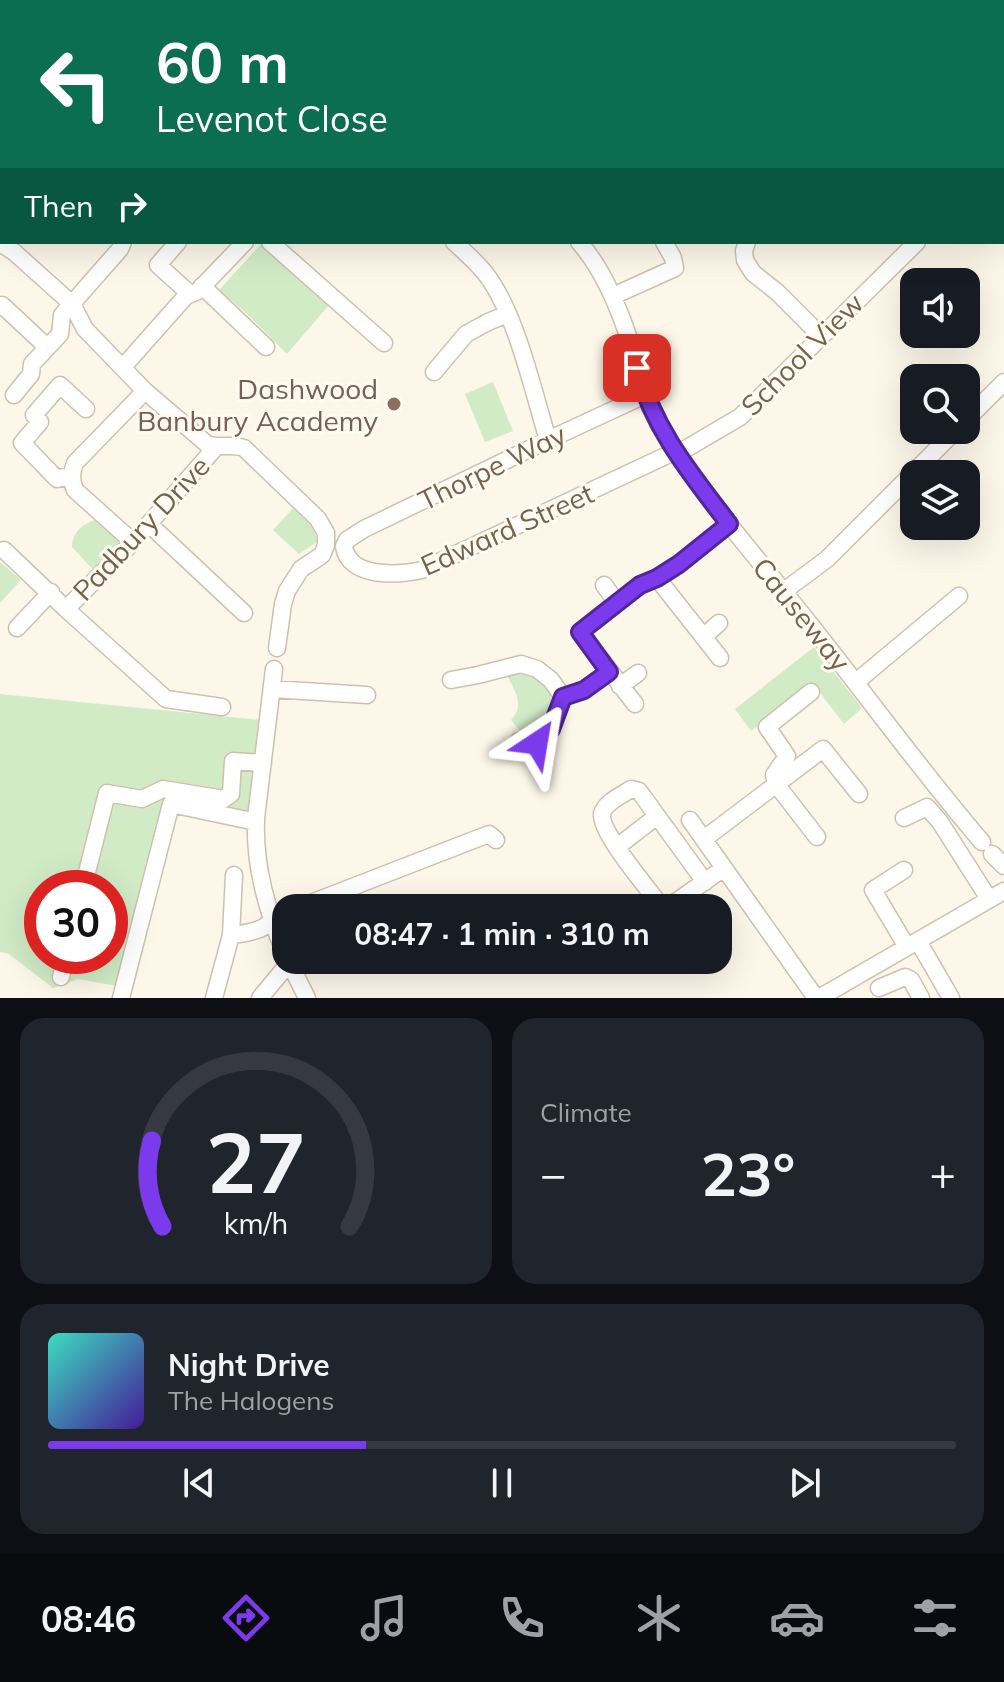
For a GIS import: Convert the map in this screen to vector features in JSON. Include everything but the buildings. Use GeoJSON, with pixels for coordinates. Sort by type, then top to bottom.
{"type":"FeatureCollection","features":[{"type":"Feature","properties":{"kind":"street"},"geometry":{"type":"LineString","coordinates":[[5,244],[72,304],[85,329],[145,391],[207,444],[215,448],[237,445],[244,448],[318,519],[326,533],[326,545],[322,555],[301,569],[287,591],[277,648]]}},
{"type":"Feature","properties":{"kind":"street"},"geometry":{"type":"LineString","coordinates":[[14,395],[31,374],[32,364],[60,334],[62,315],[122,244]]}},
{"type":"Feature","properties":{"kind":"street"},"geometry":{"type":"LineString","coordinates":[[176,244],[158,265],[196,290],[266,347]]}},
{"type":"Feature","properties":{"kind":"street"},"geometry":{"type":"LineString","coordinates":[[123,367],[186,296],[243,244]]}},
{"type":"Feature","properties":{"kind":"street"},"geometry":{"type":"LineString","coordinates":[[272,244],[384,343]]}},
{"type":"Feature","properties":{"kind":"street"},"geometry":{"type":"LineString","coordinates":[[456,244],[486,274],[508,314],[548,440]]}},
{"type":"Feature","properties":{"kind":"street","name":"Causeway"},"geometry":{"type":"LineString","coordinates":[[580,244],[600,270],[613,296],[645,395],[676,452],[937,788],[993,854]]}},
{"type":"Feature","properties":{"kind":"street"},"geometry":{"type":"LineString","coordinates":[[613,296],[675,268],[665,244]]}},
{"type":"Feature","properties":{"kind":"street"},"geometry":{"type":"LineString","coordinates":[[746,244],[745,260],[753,273],[821,336]]}},
{"type":"Feature","properties":{"kind":"street","name":"School View"},"geometry":{"type":"LineString","coordinates":[[676,452],[740,417],[915,244]]}},
{"type":"Feature","properties":{"kind":"street"},"geometry":{"type":"LineString","coordinates":[[0,307],[2,305],[47,347]]}},
{"type":"Feature","properties":{"kind":"street"},"geometry":{"type":"LineString","coordinates":[[434,372],[466,334],[508,314]]}},
{"type":"Feature","properties":{"kind":"street"},"geometry":{"type":"LineString","coordinates":[[980,406],[1004,382]]}},
{"type":"Feature","properties":{"kind":"street"},"geometry":{"type":"LineString","coordinates":[[72,475],[57,479],[22,443],[40,422],[34,415],[60,385],[86,409]]}},
{"type":"Feature","properties":{"kind":"street"},"geometry":{"type":"LineString","coordinates":[[133,542],[75,490],[72,475],[75,463],[145,391]]}},
{"type":"Feature","properties":{"kind":"street","name":"Thorpe Way"},"geometry":{"type":"LineString","coordinates":[[344,546],[347,540],[364,529],[645,395]]}},
{"type":"Feature","properties":{"kind":"street"},"geometry":{"type":"LineString","coordinates":[[784,591],[827,559],[942,444]]}},
{"type":"Feature","properties":{"kind":"street","name":"Padbury Drive"},"geometry":{"type":"LineString","coordinates":[[215,448],[133,542],[66,609],[166,699],[222,707]]}},
{"type":"Feature","properties":{"kind":"street","name":"Edward Street"},"geometry":{"type":"LineString","coordinates":[[344,546],[351,562],[369,570],[394,575],[422,570],[676,452]]}},
{"type":"Feature","properties":{"kind":"street"},"geometry":{"type":"LineString","coordinates":[[149,524],[244,613]]}},
{"type":"Feature","properties":{"kind":"street"},"geometry":{"type":"LineString","coordinates":[[635,704],[580,632],[640,585],[679,564],[729,524]]}},
{"type":"Feature","properties":{"kind":"street"},"geometry":{"type":"LineString","coordinates":[[4,550],[66,609]]}},
{"type":"Feature","properties":{"kind":"street"},"geometry":{"type":"LineString","coordinates":[[657,578],[720,658]]}},
{"type":"Feature","properties":{"kind":"street"},"geometry":{"type":"LineString","coordinates":[[604,585],[617,603]]}},
{"type":"Feature","properties":{"kind":"street"},"geometry":{"type":"LineString","coordinates":[[17,628],[51,592]]}},
{"type":"Feature","properties":{"kind":"street"},"geometry":{"type":"LineString","coordinates":[[856,682],[959,596]]}},
{"type":"Feature","properties":{"kind":"street"},"geometry":{"type":"LineString","coordinates":[[703,637],[719,623]]}},
{"type":"Feature","properties":{"kind":"street"},"geometry":{"type":"LineString","coordinates":[[451,680],[521,664],[537,669],[551,680],[563,697]]}},
{"type":"Feature","properties":{"kind":"street"},"geometry":{"type":"LineString","coordinates":[[272,900],[257,865],[256,822],[274,669]]}},
{"type":"Feature","properties":{"kind":"street"},"geometry":{"type":"LineString","coordinates":[[563,697],[584,690],[609,672]]}},
{"type":"Feature","properties":{"kind":"street"},"geometry":{"type":"LineString","coordinates":[[620,686],[638,673]]}},
{"type":"Feature","properties":{"kind":"street"},"geometry":{"type":"LineString","coordinates":[[272,689],[367,695]]}},
{"type":"Feature","properties":{"kind":"street"},"geometry":{"type":"LineString","coordinates":[[811,692],[767,727],[787,756],[774,775],[776,784],[817,837]]}},
{"type":"Feature","properties":{"kind":"street"},"geometry":{"type":"LineString","coordinates":[[519,741],[537,743],[551,729],[563,697]]}},
{"type":"Feature","properties":{"kind":"street"},"geometry":{"type":"LineString","coordinates":[[704,839],[823,749],[859,794]]}},
{"type":"Feature","properties":{"kind":"street"},"geometry":{"type":"LineString","coordinates":[[88,870],[107,793],[142,799],[163,789],[224,799],[231,794],[233,761],[263,763]]}},
{"type":"Feature","properties":{"kind":"street"},"geometry":{"type":"LineString","coordinates":[[652,894],[605,829],[602,814],[612,802],[631,789],[639,791],[705,882]]}},
{"type":"Feature","properties":{"kind":"street"},"geometry":{"type":"LineString","coordinates":[[121,998],[171,804],[256,822]]}},
{"type":"Feature","properties":{"kind":"street"},"geometry":{"type":"LineString","coordinates":[[690,820],[724,868],[826,996],[997,895],[927,807],[904,818]]}},
{"type":"Feature","properties":{"kind":"street"},"geometry":{"type":"LineString","coordinates":[[617,847],[657,816]]}},
{"type":"Feature","properties":{"kind":"street"},"geometry":{"type":"LineString","coordinates":[[334,894],[489,834],[496,840]]}},
{"type":"Feature","properties":{"kind":"street"},"geometry":{"type":"LineString","coordinates":[[687,894],[724,868]]}},
{"type":"Feature","properties":{"kind":"street"},"geometry":{"type":"LineString","coordinates":[[904,870],[873,890],[950,998]]}},
{"type":"Feature","properties":{"kind":"street"},"geometry":{"type":"LineString","coordinates":[[214,998],[231,935],[234,875]]}},
{"type":"Feature","properties":{"kind":"street"},"geometry":{"type":"LineString","coordinates":[[231,935],[264,927],[272,921]]}},
{"type":"Feature","properties":{"kind":"street"},"geometry":{"type":"LineString","coordinates":[[868,970],[873,993],[905,977],[911,980],[921,998]]}},
{"type":"Feature","properties":{"kind":"street"},"geometry":{"type":"LineString","coordinates":[[260,998],[278,974]]}},
{"type":"Feature","properties":{"kind":"street"},"geometry":{"type":"LineString","coordinates":[[295,974],[306,998]]}},
{"type":"Feature","properties":{"kind":"green space"},"geometry":{"type":"Polygon","coordinates":[[[263,244],[329,305],[287,354],[219,290],[263,244]]]}},
{"type":"Feature","properties":{"kind":"green space"},"geometry":{"type":"Polygon","coordinates":[[[493,382],[513,431],[485,442],[465,394],[493,382]]]}},
{"type":"Feature","properties":{"kind":"green space"},"geometry":{"type":"Polygon","coordinates":[[[293,508],[312,527],[317,542],[299,554],[273,530],[293,508]]]}},
{"type":"Feature","properties":{"kind":"green space"},"geometry":{"type":"Polygon","coordinates":[[[96,519],[123,545],[96,573],[72,547],[79,529],[96,519]]]}},
{"type":"Feature","properties":{"kind":"green space"},"geometry":{"type":"Polygon","coordinates":[[[0,562],[21,580],[0,603],[0,562]]]}},
{"type":"Feature","properties":{"kind":"green space"},"geometry":{"type":"Polygon","coordinates":[[[814,647],[862,708],[844,724],[814,685],[751,731],[735,709],[814,647]]]}},
{"type":"Feature","properties":{"kind":"green space"},"geometry":{"type":"Polygon","coordinates":[[[523,670],[539,676],[549,688],[552,702],[550,718],[536,735],[527,729],[519,730],[511,720],[518,703],[507,675],[523,670]]]}},
{"type":"Feature","properties":{"kind":"green space"},"geometry":{"type":"Polygon","coordinates":[[[0,694],[261,720],[249,812],[165,794],[128,942],[128,870],[24,870],[24,966],[9,954],[0,952],[0,694]]]}},
{"type":"Feature","properties":{"kind":"green space"},"geometry":{"type":"Polygon","coordinates":[[[35,974],[120,974],[117,986],[78,979],[53,988],[35,974]]]}},
{"type":"Feature","properties":{"kind":"place","name":"Dashwood Banbury Academy"},"geometry":{"type":"Point","coordinates":[394,404]}},
{"type":"Feature","properties":{"kind":"route"},"geometry":{"type":"LineString","coordinates":[[537,743],[551,729],[563,697],[584,690],[609,672],[580,632],[640,585],[679,564],[729,524],[664,432],[645,395],[637,368]]}}]}
